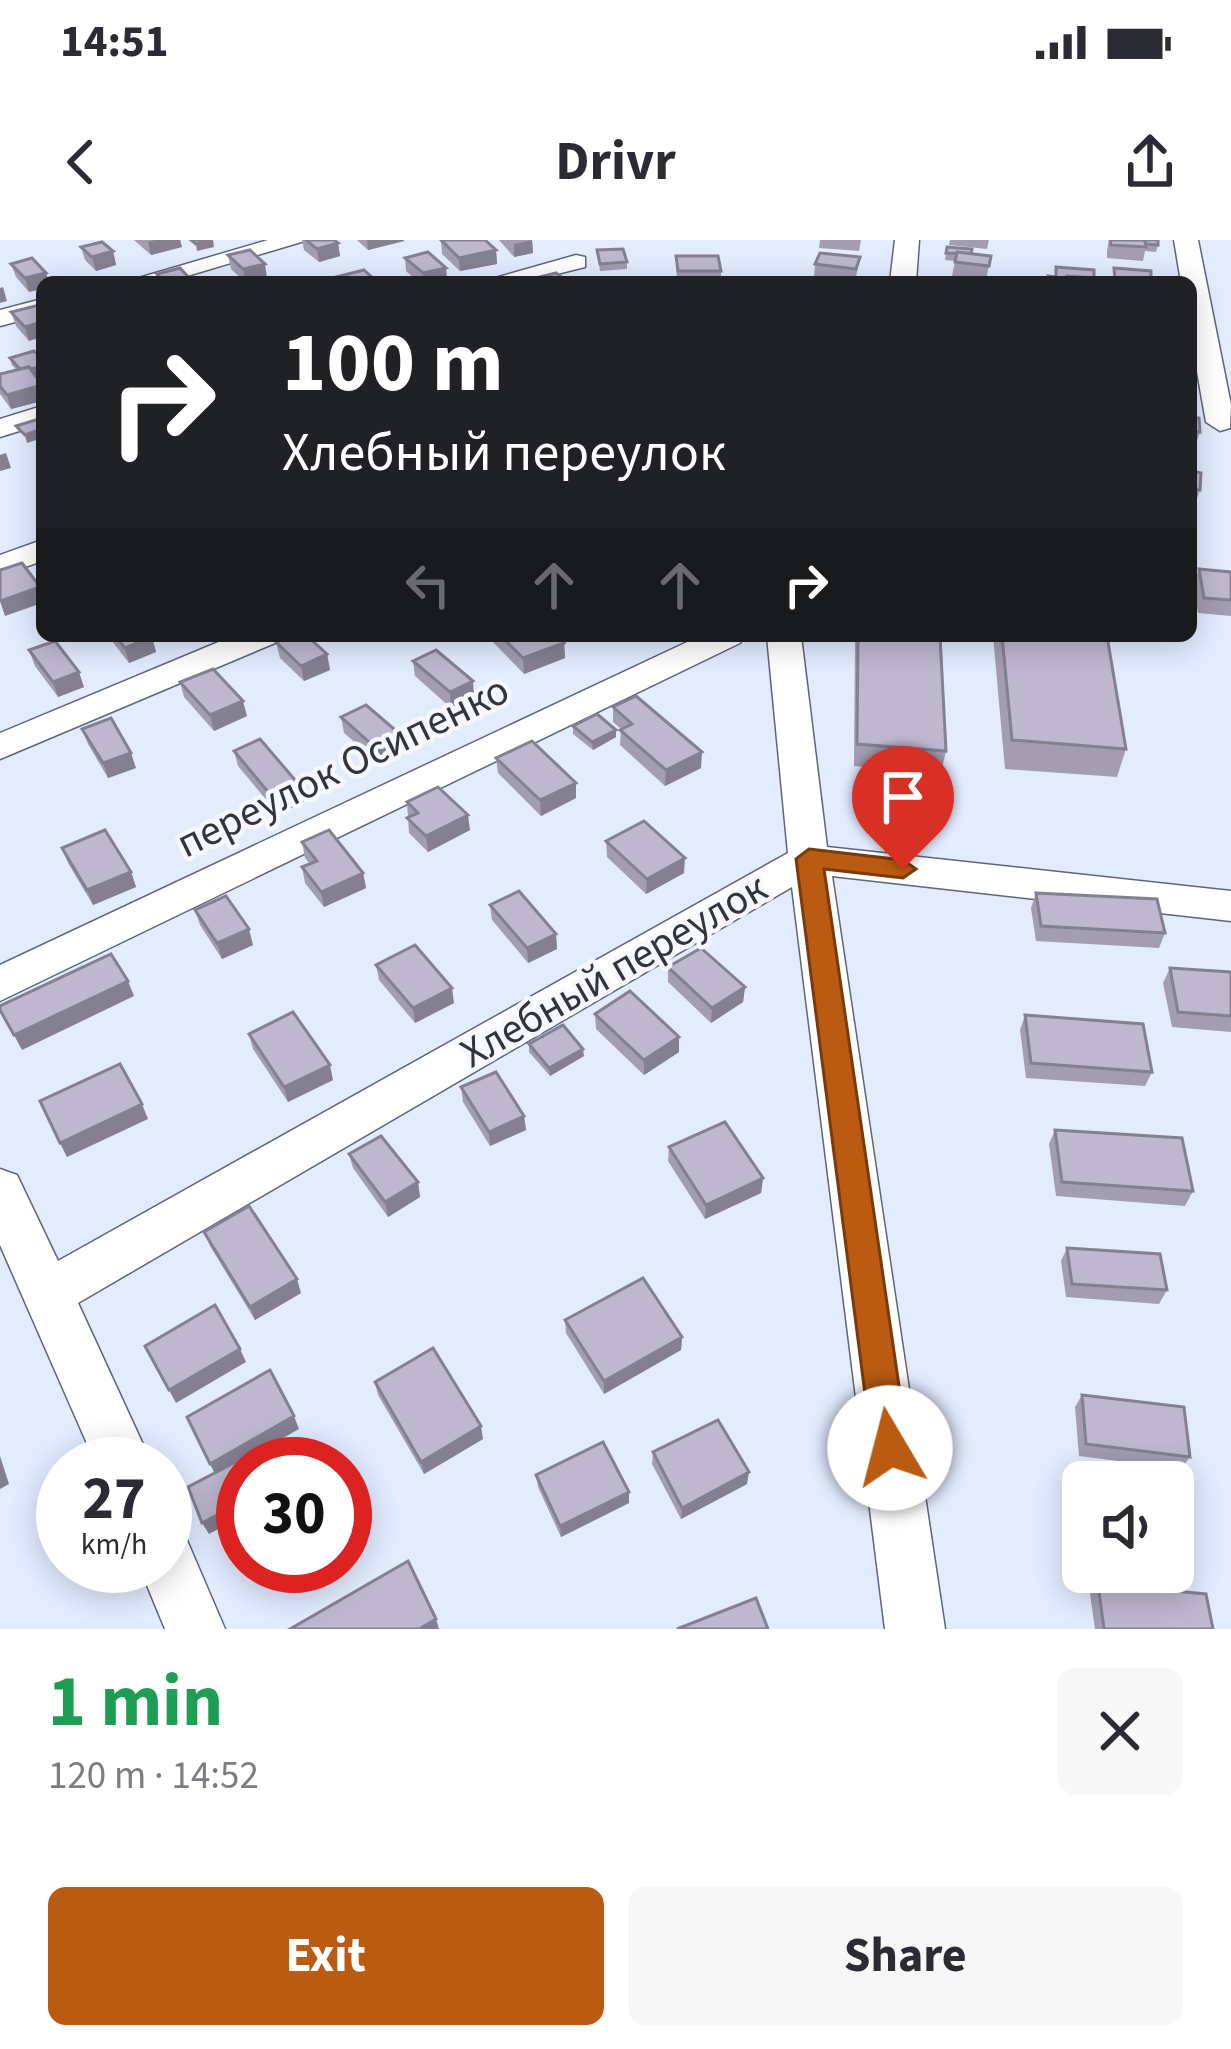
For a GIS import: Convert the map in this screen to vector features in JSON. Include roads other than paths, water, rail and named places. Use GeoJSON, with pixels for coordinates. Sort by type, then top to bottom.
{"type":"FeatureCollection","features":[{"type":"Feature","properties":{"kind":"street"},"geometry":{"type":"LineString","coordinates":[[160,276],[296,240]]}},
{"type":"Feature","properties":{"kind":"street"},"geometry":{"type":"LineString","coordinates":[[904,276],[907,240]]}},
{"type":"Feature","properties":{"kind":"street"},"geometry":{"type":"LineString","coordinates":[[1186,240],[1192,276]]}},
{"type":"Feature","properties":{"kind":"street"},"geometry":{"type":"LineString","coordinates":[[518,276],[578,261]]}},
{"type":"Feature","properties":{"kind":"street"},"geometry":{"type":"LineString","coordinates":[[0,318],[36,309]]}},
{"type":"Feature","properties":{"kind":"street"},"geometry":{"type":"LineString","coordinates":[[1197,312],[1214,422]]}},
{"type":"Feature","properties":{"kind":"street"},"geometry":{"type":"LineString","coordinates":[[0,428],[36,417]]}},
{"type":"Feature","properties":{"kind":"street"},"geometry":{"type":"LineString","coordinates":[[0,566],[36,552]]}},
{"type":"Feature","properties":{"kind":"street"},"geometry":{"type":"LineString","coordinates":[[0,747],[248,642]]}},
{"type":"Feature","properties":{"kind":"street","name":"переулок Осипенко"},"geometry":{"type":"LineString","coordinates":[[0,984],[715,642]]}},
{"type":"Feature","properties":{"kind":"street"},"geometry":{"type":"LineString","coordinates":[[785,642],[809,859],[915,1629]]}},
{"type":"Feature","properties":{"kind":"street","name":"Хлебный переулок"},"geometry":{"type":"LineString","coordinates":[[50,1293],[809,859],[1231,906]]}},
{"type":"Feature","properties":{"kind":"street"},"geometry":{"type":"LineString","coordinates":[[0,1190],[112,1437]]}},
{"type":"Feature","properties":{"kind":"street"},"geometry":{"type":"LineString","coordinates":[[180,1593],[196,1629]]}}]}
